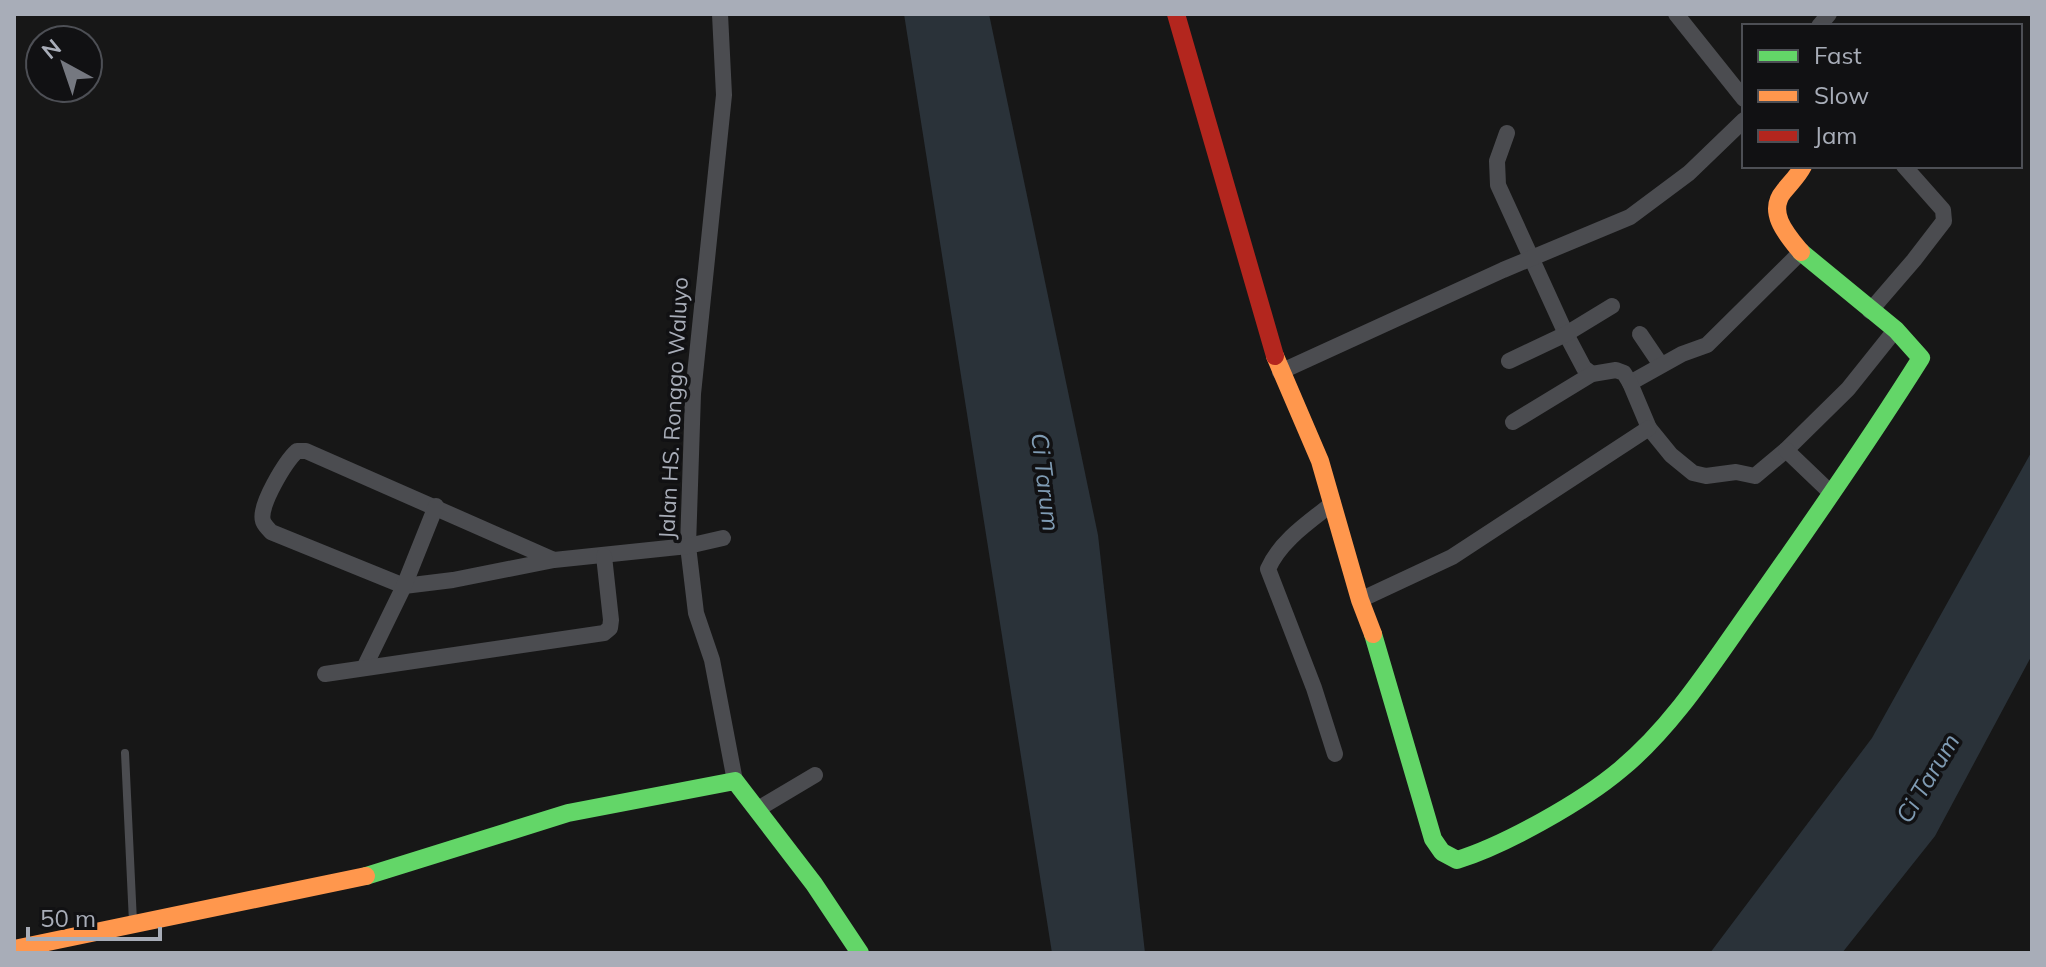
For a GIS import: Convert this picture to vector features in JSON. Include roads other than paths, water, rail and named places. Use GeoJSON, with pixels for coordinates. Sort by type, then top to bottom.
{"type":"FeatureCollection","features":[{"type":"Feature","properties":{"kind":"street","name":"Jalan HS. Ronggo Waluyo"},"geometry":{"type":"LineString","coordinates":[[720,14],[724,95],[693,394],[688,546],[696,613],[712,660],[735,781],[860,953]]}},
{"type":"Feature","properties":{"kind":"street"},"geometry":{"type":"LineString","coordinates":[[1176,14],[1280,372],[1320,461],[1433,839],[1442,852],[1457,860],[1480,853],[1555,813],[1602,785],[1642,750],[1692,691],[1832,494],[1921,358],[1896,329],[1870,311],[1802,251],[1779,223],[1775,207],[1778,198],[1802,168]]}},
{"type":"Feature","properties":{"kind":"street"},"geometry":{"type":"LineString","coordinates":[[1676,14],[1742,96]]}},
{"type":"Feature","properties":{"kind":"street"},"geometry":{"type":"LineString","coordinates":[[1280,372],[1630,217],[1689,173],[1742,122]]}},
{"type":"Feature","properties":{"kind":"street"},"geometry":{"type":"LineString","coordinates":[[1507,133],[1497,161],[1498,185],[1566,334],[1584,368],[1592,374]]}},
{"type":"Feature","properties":{"kind":"street"},"geometry":{"type":"LineString","coordinates":[[1870,311],[1944,221],[1943,210],[1906,168]]}},
{"type":"Feature","properties":{"kind":"street"},"geometry":{"type":"LineString","coordinates":[[1630,383],[1661,365],[1707,345],[1802,251]]}},
{"type":"Feature","properties":{"kind":"street"},"geometry":{"type":"LineString","coordinates":[[1509,361],[1566,334],[1612,306]]}},
{"type":"Feature","properties":{"kind":"street"},"geometry":{"type":"LineString","coordinates":[[1513,422],[1592,374],[1616,370],[1624,373],[1630,383],[1649,428],[1671,455],[1693,473],[1706,476],[1736,472],[1755,476],[1848,389],[1896,329]]}},
{"type":"Feature","properties":{"kind":"street"},"geometry":{"type":"LineString","coordinates":[[1640,334],[1661,365]]}},
{"type":"Feature","properties":{"kind":"street"},"geometry":{"type":"LineString","coordinates":[[1360,600],[1452,557],[1649,428]]}},
{"type":"Feature","properties":{"kind":"street"},"geometry":{"type":"LineString","coordinates":[[1786,450],[1832,494]]}},
{"type":"Feature","properties":{"kind":"street"},"geometry":{"type":"LineString","coordinates":[[554,560],[306,451],[297,451],[287,461],[264,509],[263,521],[271,532],[404,586],[453,580],[554,560],[688,546],[723,538]]}},
{"type":"Feature","properties":{"kind":"street"},"geometry":{"type":"LineString","coordinates":[[1333,503],[1286,542],[1268,569],[1314,688],[1335,754]]}},
{"type":"Feature","properties":{"kind":"street"},"geometry":{"type":"LineString","coordinates":[[364,668],[404,586],[436,506]]}},
{"type":"Feature","properties":{"kind":"street"},"geometry":{"type":"LineString","coordinates":[[325,674],[604,633],[610,628],[611,620],[604,556]]}},
{"type":"Feature","properties":{"kind":"street"},"geometry":{"type":"LineString","coordinates":[[758,809],[815,775]]}},
{"type":"Feature","properties":{"kind":"street"},"geometry":{"type":"LineString","coordinates":[[14,949],[133,927],[382,873],[568,813],[735,781]]}},
{"type":"Feature","properties":{"kind":"lane"},"geometry":{"type":"LineString","coordinates":[[125,753],[133,927]]}},
{"type":"Feature","properties":{"kind":"water","name":"Ci Tarum"},"geometry":{"type":"Polygon","coordinates":[[[904,14],[989,14],[1098,535],[1145,953],[1052,953],[904,14]]]}},
{"type":"Feature","properties":{"kind":"water","name":"Ci Tarum"},"geometry":{"type":"Polygon","coordinates":[[[2032,451],[2032,655],[1935,836],[1842,953],[1710,953],[1872,738],[2032,451]]]}}]}
